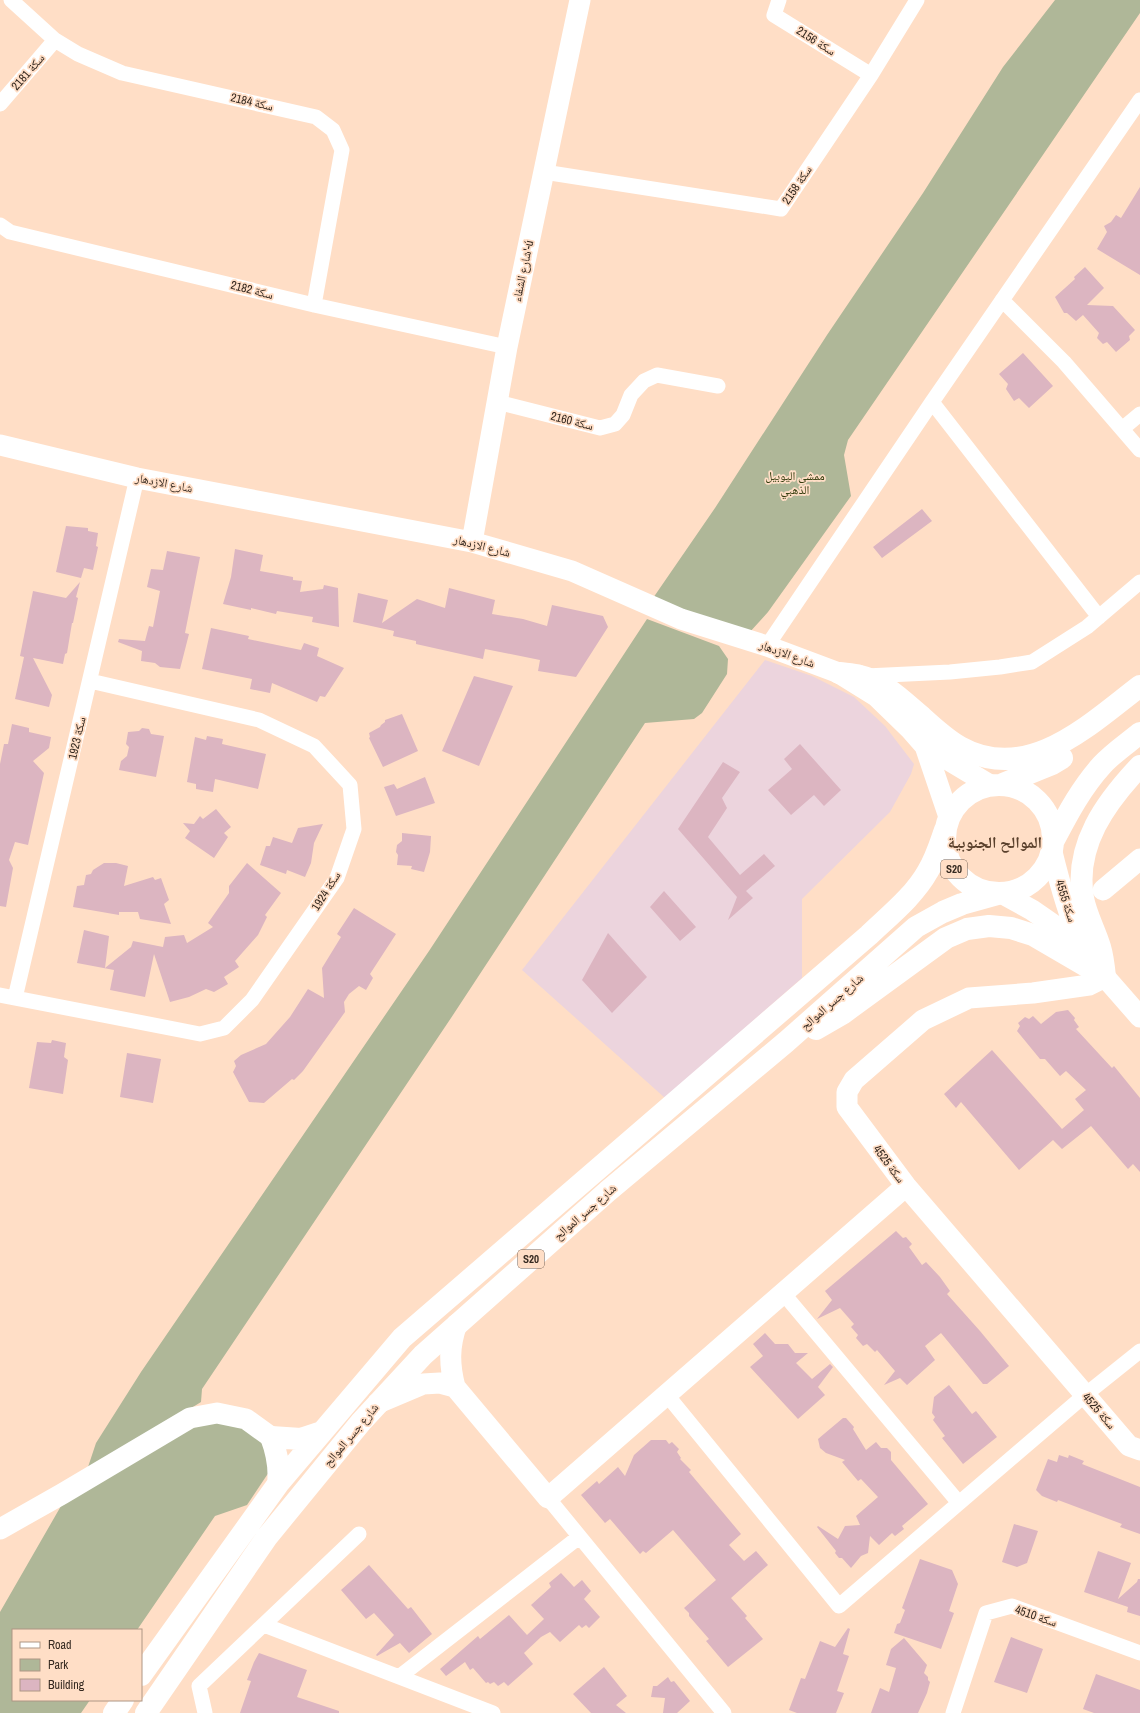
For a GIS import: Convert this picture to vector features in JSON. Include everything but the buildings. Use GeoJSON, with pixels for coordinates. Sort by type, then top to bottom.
{"type":"FeatureCollection","features":[{"type":"Feature","properties":{"kind":"main road"},"geometry":{"type":"LineString","coordinates":[[839,673],[861,676],[882,685],[941,734],[961,747],[984,756],[1008,759],[1032,756],[1067,741],[1140,686]]}},
{"type":"Feature","properties":{"kind":"main road","name":"S20"},"geometry":{"type":"LineString","coordinates":[[1140,697],[1092,739],[1052,764],[996,785],[973,791],[958,802],[947,824],[945,846],[949,860],[957,874],[975,888],[982,891],[1000,894],[1020,890],[1034,881],[1046,868],[1053,846],[1071,808],[1085,786],[1103,764],[1140,733]]}},
{"type":"Feature","properties":{"kind":"main road"},"geometry":{"type":"LineString","coordinates":[[1105,977],[1104,961],[1100,946],[1090,924],[1083,898],[1083,861],[1097,822],[1104,808],[1140,766]]}},
{"type":"Feature","properties":{"kind":"main road"},"geometry":{"type":"LineString","coordinates":[[996,785],[1024,791],[1033,796],[1044,809],[1051,824],[1053,846]]}},
{"type":"Feature","properties":{"kind":"main road","name":"شارع جسر الموالح"},"geometry":{"type":"LineString","coordinates":[[142,1674],[252,1518],[278,1484],[402,1338],[869,935],[907,899],[928,871],[936,855],[947,824]]}},
{"type":"Feature","properties":{"kind":"main road","name":"شارع جسر الموالح"},"geometry":{"type":"LineString","coordinates":[[146,1713],[267,1537],[378,1403],[423,1355],[608,1191],[786,1042],[916,927],[962,904],[1000,894]]}},
{"type":"Feature","properties":{"kind":"main road"},"geometry":{"type":"LineString","coordinates":[[786,1042],[814,1030],[842,1014],[946,938],[967,929],[989,926],[1011,928],[1032,935],[1105,977]]}},
{"type":"Feature","properties":{"kind":"main road"},"geometry":{"type":"LineString","coordinates":[[278,1484],[279,1472],[277,1452],[271,1437],[301,1439],[322,1432]]}},
{"type":"Feature","properties":{"kind":"main road"},"geometry":{"type":"LineString","coordinates":[[114,1713],[122,1701]]}},
{"type":"Feature","properties":{"kind":"street","name":"سكة 2184"},"geometry":{"type":"LineString","coordinates":[[11,0],[55,40],[78,54],[122,73],[316,117],[333,130],[342,150],[314,305]]}},
{"type":"Feature","properties":{"kind":"street","name":"شارع الشفاء'-ú"},"geometry":{"type":"LineString","coordinates":[[472,542],[507,347],[580,0]]}},
{"type":"Feature","properties":{"kind":"street","name":"سكة 2156"},"geometry":{"type":"LineString","coordinates":[[779,0],[774,15],[871,75]]}},
{"type":"Feature","properties":{"kind":"street","name":"سكة 2158"},"geometry":{"type":"LineString","coordinates":[[544,172],[781,209],[871,75],[917,0]]}},
{"type":"Feature","properties":{"kind":"street","name":"سكة 2181"},"geometry":{"type":"LineString","coordinates":[[0,104],[55,40]]}},
{"type":"Feature","properties":{"kind":"street"},"geometry":{"type":"LineString","coordinates":[[767,646],[932,402],[1140,100]]}},
{"type":"Feature","properties":{"kind":"street","name":"سكة 2182"},"geometry":{"type":"LineString","coordinates":[[0,225],[10,232],[314,305],[507,347]]}},
{"type":"Feature","properties":{"kind":"street"},"geometry":{"type":"LineString","coordinates":[[1002,300],[1064,362],[1140,450]]}},
{"type":"Feature","properties":{"kind":"street","name":"سكة 2160"},"geometry":{"type":"LineString","coordinates":[[497,402],[600,428],[615,424],[623,415],[631,395],[644,381],[657,375],[718,386]]}},
{"type":"Feature","properties":{"kind":"street"},"geometry":{"type":"LineString","coordinates":[[932,402],[1099,617]]}},
{"type":"Feature","properties":{"kind":"street"},"geometry":{"type":"LineString","coordinates":[[1122,429],[1140,414]]}},
{"type":"Feature","properties":{"kind":"street","name":"شارع الازدهار"},"geometry":{"type":"LineString","coordinates":[[0,445],[137,478],[472,542],[572,571],[681,619],[767,646],[839,673],[876,696],[912,730],[925,746],[996,785]]}},
{"type":"Feature","properties":{"kind":"street","name":"سكة 1923"},"geometry":{"type":"LineString","coordinates":[[15,998],[137,478]]}},
{"type":"Feature","properties":{"kind":"street"},"geometry":{"type":"LineString","coordinates":[[861,676],[950,672],[1032,662],[1087,627],[1140,582]]}},
{"type":"Feature","properties":{"kind":"street","name":"سكة 1924"},"geometry":{"type":"LineString","coordinates":[[0,995],[200,1034],[224,1028],[252,1000],[337,878],[354,829],[350,785],[314,746],[259,720],[90,681]]}},
{"type":"Feature","properties":{"kind":"street","name":"شارع الازدهار"},"geometry":{"type":"LineString","coordinates":[[925,746],[947,824]]}},
{"type":"Feature","properties":{"kind":"street","name":"سكة 4555"},"geometry":{"type":"LineString","coordinates":[[1053,846],[1060,885],[1070,918],[1083,949]]}},
{"type":"Feature","properties":{"kind":"street"},"geometry":{"type":"LineString","coordinates":[[1103,890],[1140,859]]}},
{"type":"Feature","properties":{"kind":"street","name":"سكة 4555"},"geometry":{"type":"LineString","coordinates":[[1000,894],[1032,910],[1083,949],[1140,1017]]}},
{"type":"Feature","properties":{"kind":"street","name":"سكة 4525"},"geometry":{"type":"LineString","coordinates":[[1105,977],[1089,985],[1032,993],[969,998],[923,1020],[854,1080],[847,1092],[847,1108],[906,1186],[1085,1395],[1129,1446],[1140,1450]]}},
{"type":"Feature","properties":{"kind":"street"},"geometry":{"type":"LineString","coordinates":[[548,1498],[906,1186]]}},
{"type":"Feature","properties":{"kind":"street"},"geometry":{"type":"LineString","coordinates":[[783,1293],[959,1503]]}},
{"type":"Feature","properties":{"kind":"street"},"geometry":{"type":"LineString","coordinates":[[457,1324],[452,1339],[450,1355],[450,1371],[455,1387],[724,1713]]}},
{"type":"Feature","properties":{"kind":"street"},"geometry":{"type":"LineString","coordinates":[[667,1394],[839,1606],[1085,1395],[1140,1351]]}},
{"type":"Feature","properties":{"kind":"street"},"geometry":{"type":"LineString","coordinates":[[378,1403],[422,1384],[440,1382],[455,1387]]}},
{"type":"Feature","properties":{"kind":"street"},"geometry":{"type":"LineString","coordinates":[[0,1529],[69,1491],[190,1418],[217,1413],[246,1419],[271,1437]]}},
{"type":"Feature","properties":{"kind":"street"},"geometry":{"type":"LineString","coordinates":[[205,1713],[199,1686],[359,1534]]}},
{"type":"Feature","properties":{"kind":"street"},"geometry":{"type":"LineString","coordinates":[[399,1677],[580,1537]]}},
{"type":"Feature","properties":{"kind":"street","name":"سكة 4510"},"geometry":{"type":"LineString","coordinates":[[953,1713],[986,1612],[1012,1606],[1140,1654]]}},
{"type":"Feature","properties":{"kind":"street"},"geometry":{"type":"LineString","coordinates":[[264,1625],[493,1713]]}},
{"type":"Feature","properties":{"kind":"shaded area"},"geometry":{"type":"Polygon","coordinates":[[[765,660],[812,676],[854,697],[885,726],[914,764],[911,774],[890,812],[802,899],[802,978],[665,1098],[522,970],[765,660]]]}},
{"type":"Feature","properties":{"kind":"green space","name":"ممشى اليوبيل الذهبي"},"geometry":{"type":"Polygon","coordinates":[[[1055,0],[1140,0],[1140,13],[848,440],[844,455],[851,496],[768,612],[749,633],[651,601],[715,508],[827,335],[923,193],[1003,67],[1055,0]]]}},
{"type":"Feature","properties":{"kind":"green space"},"geometry":{"type":"Polygon","coordinates":[[[647,619],[719,646],[728,659],[727,674],[702,713],[694,719],[645,723],[451,1018],[202,1389],[201,1402],[86,1473],[96,1443],[141,1372],[429,951],[647,619]]]}},
{"type":"Feature","properties":{"kind":"green space"},"geometry":{"type":"Polygon","coordinates":[[[214,1418],[242,1423],[267,1446],[273,1466],[247,1505],[215,1516],[138,1629],[12,1629],[12,1701],[89,1701],[81,1713],[0,1713],[0,1612],[61,1506],[175,1436],[214,1418]]]}},
{"type":"Feature","properties":{"kind":"district","name":"الموالح الجنوبية"},"geometry":{"type":"Point","coordinates":[995,842]}}]}
